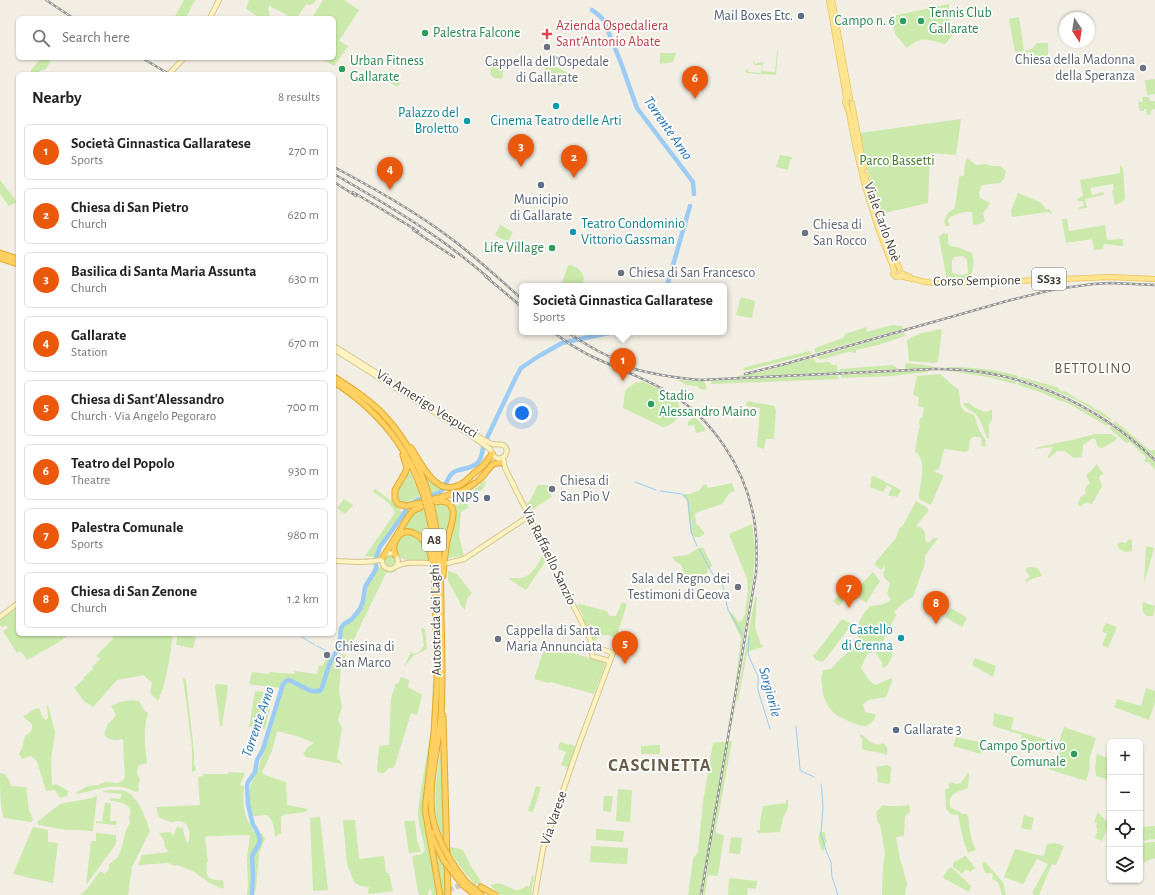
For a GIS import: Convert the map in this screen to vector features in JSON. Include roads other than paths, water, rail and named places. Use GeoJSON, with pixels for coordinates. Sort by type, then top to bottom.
{"type":"FeatureCollection","features":[{"type":"Feature","properties":{"kind":"highway"},"geometry":{"type":"LineString","coordinates":[[0,253],[16,258]]}},
{"type":"Feature","properties":{"kind":"highway"},"geometry":{"type":"LineString","coordinates":[[0,258],[16,263]]}},
{"type":"Feature","properties":{"kind":"highway","name":"Autostrada dei Laghi"},"geometry":{"type":"LineString","coordinates":[[336,378],[382,413],[404,441],[421,474],[436,526],[439,553],[442,677]]}},
{"type":"Feature","properties":{"kind":"highway","name":"Autostrada dei Laghi"},"geometry":{"type":"LineString","coordinates":[[336,383],[361,401],[377,416],[403,449],[421,486],[430,517],[434,546],[437,683],[434,733],[426,797]]}},
{"type":"Feature","properties":{"kind":"highway"},"geometry":{"type":"LineString","coordinates":[[361,401],[402,452],[407,465],[406,470],[395,490],[396,501],[406,506],[420,505],[410,514],[383,558]]}},
{"type":"Feature","properties":{"kind":"highway"},"geometry":{"type":"LineString","coordinates":[[390,423],[404,438],[426,472],[437,483],[446,487],[454,488],[461,485],[493,454]]}},
{"type":"Feature","properties":{"kind":"highway"},"geometry":{"type":"LineString","coordinates":[[441,590],[446,548],[453,512],[448,502],[435,500],[462,491],[477,482],[487,472],[493,454]]}},
{"type":"Feature","properties":{"kind":"highway"},"geometry":{"type":"LineString","coordinates":[[490,465],[500,463]]}},
{"type":"Feature","properties":{"kind":"highway"},"geometry":{"type":"LineString","coordinates":[[396,557],[394,543],[404,532],[416,534],[428,547],[432,559],[437,640]]}},
{"type":"Feature","properties":{"kind":"highway"},"geometry":{"type":"LineString","coordinates":[[442,677],[441,716],[431,797],[432,816],[442,847],[464,883],[481,895]]}},
{"type":"Feature","properties":{"kind":"highway","name":"A8"},"geometry":{"type":"LineString","coordinates":[[442,677],[448,895]]}},
{"type":"Feature","properties":{"kind":"highway"},"geometry":{"type":"LineString","coordinates":[[426,797],[432,836],[438,849],[444,861],[474,895]]}},
{"type":"Feature","properties":{"kind":"highway","name":"A8"},"geometry":{"type":"LineString","coordinates":[[426,797],[426,818],[440,895]]}},
{"type":"Feature","properties":{"kind":"highway"},"geometry":{"type":"LineString","coordinates":[[481,887],[495,895]]}},
{"type":"Feature","properties":{"kind":"main road"},"geometry":{"type":"LineString","coordinates":[[211,16],[219,0]]}},
{"type":"Feature","properties":{"kind":"main road","name":"Viale Carlo Noè"},"geometry":{"type":"LineString","coordinates":[[829,0],[849,101],[868,186],[881,228],[900,273],[896,276],[893,273],[894,270],[869,201],[856,149],[849,101],[832,0]]}},
{"type":"Feature","properties":{"kind":"main road"},"geometry":{"type":"LineString","coordinates":[[171,72],[182,60]]}},
{"type":"Feature","properties":{"kind":"main road"},"geometry":{"type":"LineString","coordinates":[[894,270],[898,268],[900,273]]}},
{"type":"Feature","properties":{"kind":"main road","name":"Corso Sempione"},"geometry":{"type":"LineString","coordinates":[[900,273],[919,281],[942,284],[1110,277],[1155,279]]}},
{"type":"Feature","properties":{"kind":"main road"},"geometry":{"type":"LineString","coordinates":[[336,347],[357,363]]}},
{"type":"Feature","properties":{"kind":"main road"},"geometry":{"type":"LineString","coordinates":[[336,350],[357,363]]}},
{"type":"Feature","properties":{"kind":"main road","name":"Via Amerigo Vespucci"},"geometry":{"type":"LineString","coordinates":[[357,363],[482,439],[496,444]]}},
{"type":"Feature","properties":{"kind":"main road","name":"Via Amerigo Vespucci"},"geometry":{"type":"LineString","coordinates":[[357,363],[469,434],[493,454]]}},
{"type":"Feature","properties":{"kind":"main road"},"geometry":{"type":"LineString","coordinates":[[496,444],[502,444],[506,448],[507,453],[503,458],[499,459],[493,454],[493,447],[496,444]]}},
{"type":"Feature","properties":{"kind":"main road","name":"Via Raffaello Sanzio"},"geometry":{"type":"LineString","coordinates":[[493,454],[505,468]]}},
{"type":"Feature","properties":{"kind":"main road","name":"Via Raffaello Sanzio"},"geometry":{"type":"LineString","coordinates":[[503,458],[505,468],[592,644],[592,656],[609,661]]}},
{"type":"Feature","properties":{"kind":"main road"},"geometry":{"type":"LineString","coordinates":[[448,562],[464,559],[529,516]]}},
{"type":"Feature","properties":{"kind":"main road"},"geometry":{"type":"LineString","coordinates":[[368,562],[375,561],[392,553],[396,557],[411,562],[429,563]]}},
{"type":"Feature","properties":{"kind":"main road"},"geometry":{"type":"LineString","coordinates":[[396,557],[398,562],[397,566]]}},
{"type":"Feature","properties":{"kind":"main road"},"geometry":{"type":"LineString","coordinates":[[382,564],[383,558]]}},
{"type":"Feature","properties":{"kind":"main road"},"geometry":{"type":"LineString","coordinates":[[336,561],[382,564],[384,568],[388,569],[394,569],[397,566],[411,562]]}},
{"type":"Feature","properties":{"kind":"main road"},"geometry":{"type":"LineString","coordinates":[[0,617],[16,605]]}},
{"type":"Feature","properties":{"kind":"main road","name":"Via Varese"},"geometry":{"type":"LineString","coordinates":[[534,894],[543,849],[612,653],[596,648],[592,644]]}},
{"type":"Feature","properties":{"kind":"waterway","name":"Torrente Arno"},"geometry":{"type":"LineString","coordinates":[[592,10],[604,21],[637,108],[693,182],[694,194]]}},
{"type":"Feature","properties":{"kind":"waterway","name":"Torrente Arno"},"geometry":{"type":"LineString","coordinates":[[668,283],[690,206]]}},
{"type":"Feature","properties":{"kind":"waterway","name":"Torrente Arno"},"geometry":{"type":"LineString","coordinates":[[487,438],[521,368],[562,343],[599,335]]}},
{"type":"Feature","properties":{"kind":"waterway","name":"Torrente Arno"},"geometry":{"type":"LineString","coordinates":[[445,485],[452,473],[478,463],[483,448]]}},
{"type":"Feature","properties":{"kind":"waterway","name":"Sorgiorile"},"geometry":{"type":"LineString","coordinates":[[635,482],[656,490]]}},
{"type":"Feature","properties":{"kind":"waterway","name":"Torrente Arno"},"geometry":{"type":"LineString","coordinates":[[433,495],[439,493],[443,489]]}},
{"type":"Feature","properties":{"kind":"waterway","name":"Sorgiorile"},"geometry":{"type":"LineString","coordinates":[[660,491],[682,494],[685,496],[688,501],[691,532],[697,546]]}},
{"type":"Feature","properties":{"kind":"waterway","name":"Torrente Arno"},"geometry":{"type":"LineString","coordinates":[[409,505],[419,499]]}},
{"type":"Feature","properties":{"kind":"waterway","name":"Torrente Arno"},"geometry":{"type":"LineString","coordinates":[[376,558],[380,547],[406,510]]}},
{"type":"Feature","properties":{"kind":"waterway","name":"Sorgiorile"},"geometry":{"type":"LineString","coordinates":[[699,549],[712,573],[722,583],[728,610],[743,635]]}},
{"type":"Feature","properties":{"kind":"waterway","name":"Torrente Arno"},"geometry":{"type":"LineString","coordinates":[[252,895],[252,856],[259,844],[260,839],[253,825],[248,804],[247,786],[255,772],[257,760],[263,749],[283,684],[289,680],[311,691],[320,691],[329,665],[339,647],[341,628],[352,619],[360,609],[365,587],[376,569],[376,565]]}},
{"type":"Feature","properties":{"kind":"waterway"},"geometry":{"type":"LineString","coordinates":[[302,637],[315,645]]}},
{"type":"Feature","properties":{"kind":"waterway","name":"Sorgiorile"},"geometry":{"type":"LineString","coordinates":[[749,637],[748,654],[758,676],[758,690],[770,729]]}},
{"type":"Feature","properties":{"kind":"waterway"},"geometry":{"type":"LineString","coordinates":[[317,646],[335,655]]}},
{"type":"Feature","properties":{"kind":"waterway","name":"Sorgiorile"},"geometry":{"type":"LineString","coordinates":[[796,726],[800,769],[801,771],[814,777]]}},
{"type":"Feature","properties":{"kind":"waterway","name":"Sorgiorile"},"geometry":{"type":"LineString","coordinates":[[821,784],[823,807],[821,834],[831,862],[832,877],[838,895]]}},
{"type":"Feature","properties":{"kind":"tunnel"},"geometry":{"type":"LineString","coordinates":[[443,895],[447,891],[456,887],[471,885],[481,887]]}},
{"type":"Feature","properties":{"kind":"railway"},"geometry":{"type":"LineString","coordinates":[[46,0],[70,16]]}},
{"type":"Feature","properties":{"kind":"railway"},"geometry":{"type":"LineString","coordinates":[[145,60],[166,72]]}},
{"type":"Feature","properties":{"kind":"railway"},"geometry":{"type":"LineString","coordinates":[[336,168],[393,200],[435,227],[468,252],[519,296]]}},
{"type":"Feature","properties":{"kind":"railway"},"geometry":{"type":"LineString","coordinates":[[336,175],[386,204],[424,229],[457,252],[490,279]]}},
{"type":"Feature","properties":{"kind":"railway"},"geometry":{"type":"LineString","coordinates":[[336,183],[356,196]]}},
{"type":"Feature","properties":{"kind":"railway"},"geometry":{"type":"LineString","coordinates":[[353,192],[418,231]]}},
{"type":"Feature","properties":{"kind":"railway"},"geometry":{"type":"LineString","coordinates":[[413,230],[454,257]]}},
{"type":"Feature","properties":{"kind":"railway"},"geometry":{"type":"LineString","coordinates":[[485,276],[519,304]]}},
{"type":"Feature","properties":{"kind":"railway"},"geometry":{"type":"LineString","coordinates":[[745,374],[1007,301],[1056,289],[1111,283],[1155,285]]}},
{"type":"Feature","properties":{"kind":"railway"},"geometry":{"type":"LineString","coordinates":[[557,335],[589,355],[663,389],[681,400],[712,429],[724,446],[735,464],[751,504],[756,537],[756,573],[701,895]]}},
{"type":"Feature","properties":{"kind":"railway"},"geometry":{"type":"LineString","coordinates":[[572,335],[599,352],[634,365]]}},
{"type":"Feature","properties":{"kind":"railway"},"geometry":{"type":"LineString","coordinates":[[627,367],[645,372],[700,380],[933,369],[964,370],[994,374],[1053,392],[1081,406],[1107,421],[1155,460]]}},
{"type":"Feature","properties":{"kind":"place","name":"Mail Boxes Etc."},"geometry":{"type":"Point","coordinates":[801,16]}},
{"type":"Feature","properties":{"kind":"place","name":"Campo n. 6"},"geometry":{"type":"Point","coordinates":[903,21]}},
{"type":"Feature","properties":{"kind":"place","name":"Tennis Club Gallarate"},"geometry":{"type":"Point","coordinates":[921,21]}},
{"type":"Feature","properties":{"kind":"place","name":"Palestra Falcone"},"geometry":{"type":"Point","coordinates":[425,33]}},
{"type":"Feature","properties":{"kind":"place","name":"Azienda Ospedaliera Sant'Antonio Abate"},"geometry":{"type":"Point","coordinates":[547,34]}},
{"type":"Feature","properties":{"kind":"place","name":"Cappella dell'Ospedale di Gallarate"},"geometry":{"type":"Point","coordinates":[547,47]}},
{"type":"Feature","properties":{"kind":"place","name":"Chiesa della Madonna della Speranza"},"geometry":{"type":"Point","coordinates":[1143,68]}},
{"type":"Feature","properties":{"kind":"place","name":"Urban Fitness Gallarate"},"geometry":{"type":"Point","coordinates":[342,69]}},
{"type":"Feature","properties":{"kind":"place","name":"Teatro del Popolo"},"geometry":{"type":"Point","coordinates":[695,99]}},
{"type":"Feature","properties":{"kind":"place","name":"Cinema Teatro delle Arti"},"geometry":{"type":"Point","coordinates":[556,106]}},
{"type":"Feature","properties":{"kind":"place","name":"Palazzo del Broletto"},"geometry":{"type":"Point","coordinates":[467,121]}},
{"type":"Feature","properties":{"kind":"place","name":"Basilica di Santa Maria Assunta"},"geometry":{"type":"Point","coordinates":[521,167]}},
{"type":"Feature","properties":{"kind":"place","name":"Chiesa di San Pietro"},"geometry":{"type":"Point","coordinates":[574,178]}},
{"type":"Feature","properties":{"kind":"place","name":"Municipio di Gallarate"},"geometry":{"type":"Point","coordinates":[541,185]}},
{"type":"Feature","properties":{"kind":"place","name":"Gallarate"},"geometry":{"type":"Point","coordinates":[390,190]}},
{"type":"Feature","properties":{"kind":"place","name":"Teatro Condominio Vittorio Gassman"},"geometry":{"type":"Point","coordinates":[573,232]}},
{"type":"Feature","properties":{"kind":"place","name":"Chiesa di San Rocco"},"geometry":{"type":"Point","coordinates":[805,233]}},
{"type":"Feature","properties":{"kind":"place","name":"Life Village"},"geometry":{"type":"Point","coordinates":[552,248]}},
{"type":"Feature","properties":{"kind":"place","name":"Chiesa di San Francesco"},"geometry":{"type":"Point","coordinates":[621,273]}},
{"type":"Feature","properties":{"kind":"place","name":"Società Ginnastica Gallaratese"},"geometry":{"type":"Point","coordinates":[623,381]}},
{"type":"Feature","properties":{"kind":"place","name":"Stadio Alessandro Maino"},"geometry":{"type":"Point","coordinates":[651,404]}},
{"type":"Feature","properties":{"kind":"place","name":"Chiesa di San Pio V"},"geometry":{"type":"Point","coordinates":[552,489]}},
{"type":"Feature","properties":{"kind":"place","name":"INPS"},"geometry":{"type":"Point","coordinates":[487,498]}},
{"type":"Feature","properties":{"kind":"place","name":"Sala del Regno dei Testimoni di Geova"},"geometry":{"type":"Point","coordinates":[738,587]}},
{"type":"Feature","properties":{"kind":"place","name":"Palestra Comunale"},"geometry":{"type":"Point","coordinates":[849,608]}},
{"type":"Feature","properties":{"kind":"place","name":"Chiesa di San Zenone"},"geometry":{"type":"Point","coordinates":[936,624]}},
{"type":"Feature","properties":{"kind":"place","name":"Castello di Crenna"},"geometry":{"type":"Point","coordinates":[901,638]}},
{"type":"Feature","properties":{"kind":"place","name":"Cappella di Santa Maria Annunciata"},"geometry":{"type":"Point","coordinates":[498,639]}},
{"type":"Feature","properties":{"kind":"place","name":"Chiesina di San Marco"},"geometry":{"type":"Point","coordinates":[327,655]}},
{"type":"Feature","properties":{"kind":"place","name":"Chiesa di Sant'Alessandro"},"geometry":{"type":"Point","coordinates":[625,664]}},
{"type":"Feature","properties":{"kind":"place","name":"Gallarate 3"},"geometry":{"type":"Point","coordinates":[896,730]}},
{"type":"Feature","properties":{"kind":"place","name":"Campo Sportivo Comunale"},"geometry":{"type":"Point","coordinates":[1074,754]}},
{"type":"Feature","properties":{"kind":"district","name":"BETTOLINO"},"geometry":{"type":"Point","coordinates":[1093,368]}},
{"type":"Feature","properties":{"kind":"district","name":"CASCINETTA"},"geometry":{"type":"Point","coordinates":[660,766]}},
{"type":"Feature","properties":{"kind":"park label","name":"Parco Bassetti"},"geometry":{"type":"Point","coordinates":[897,161]}}]}
